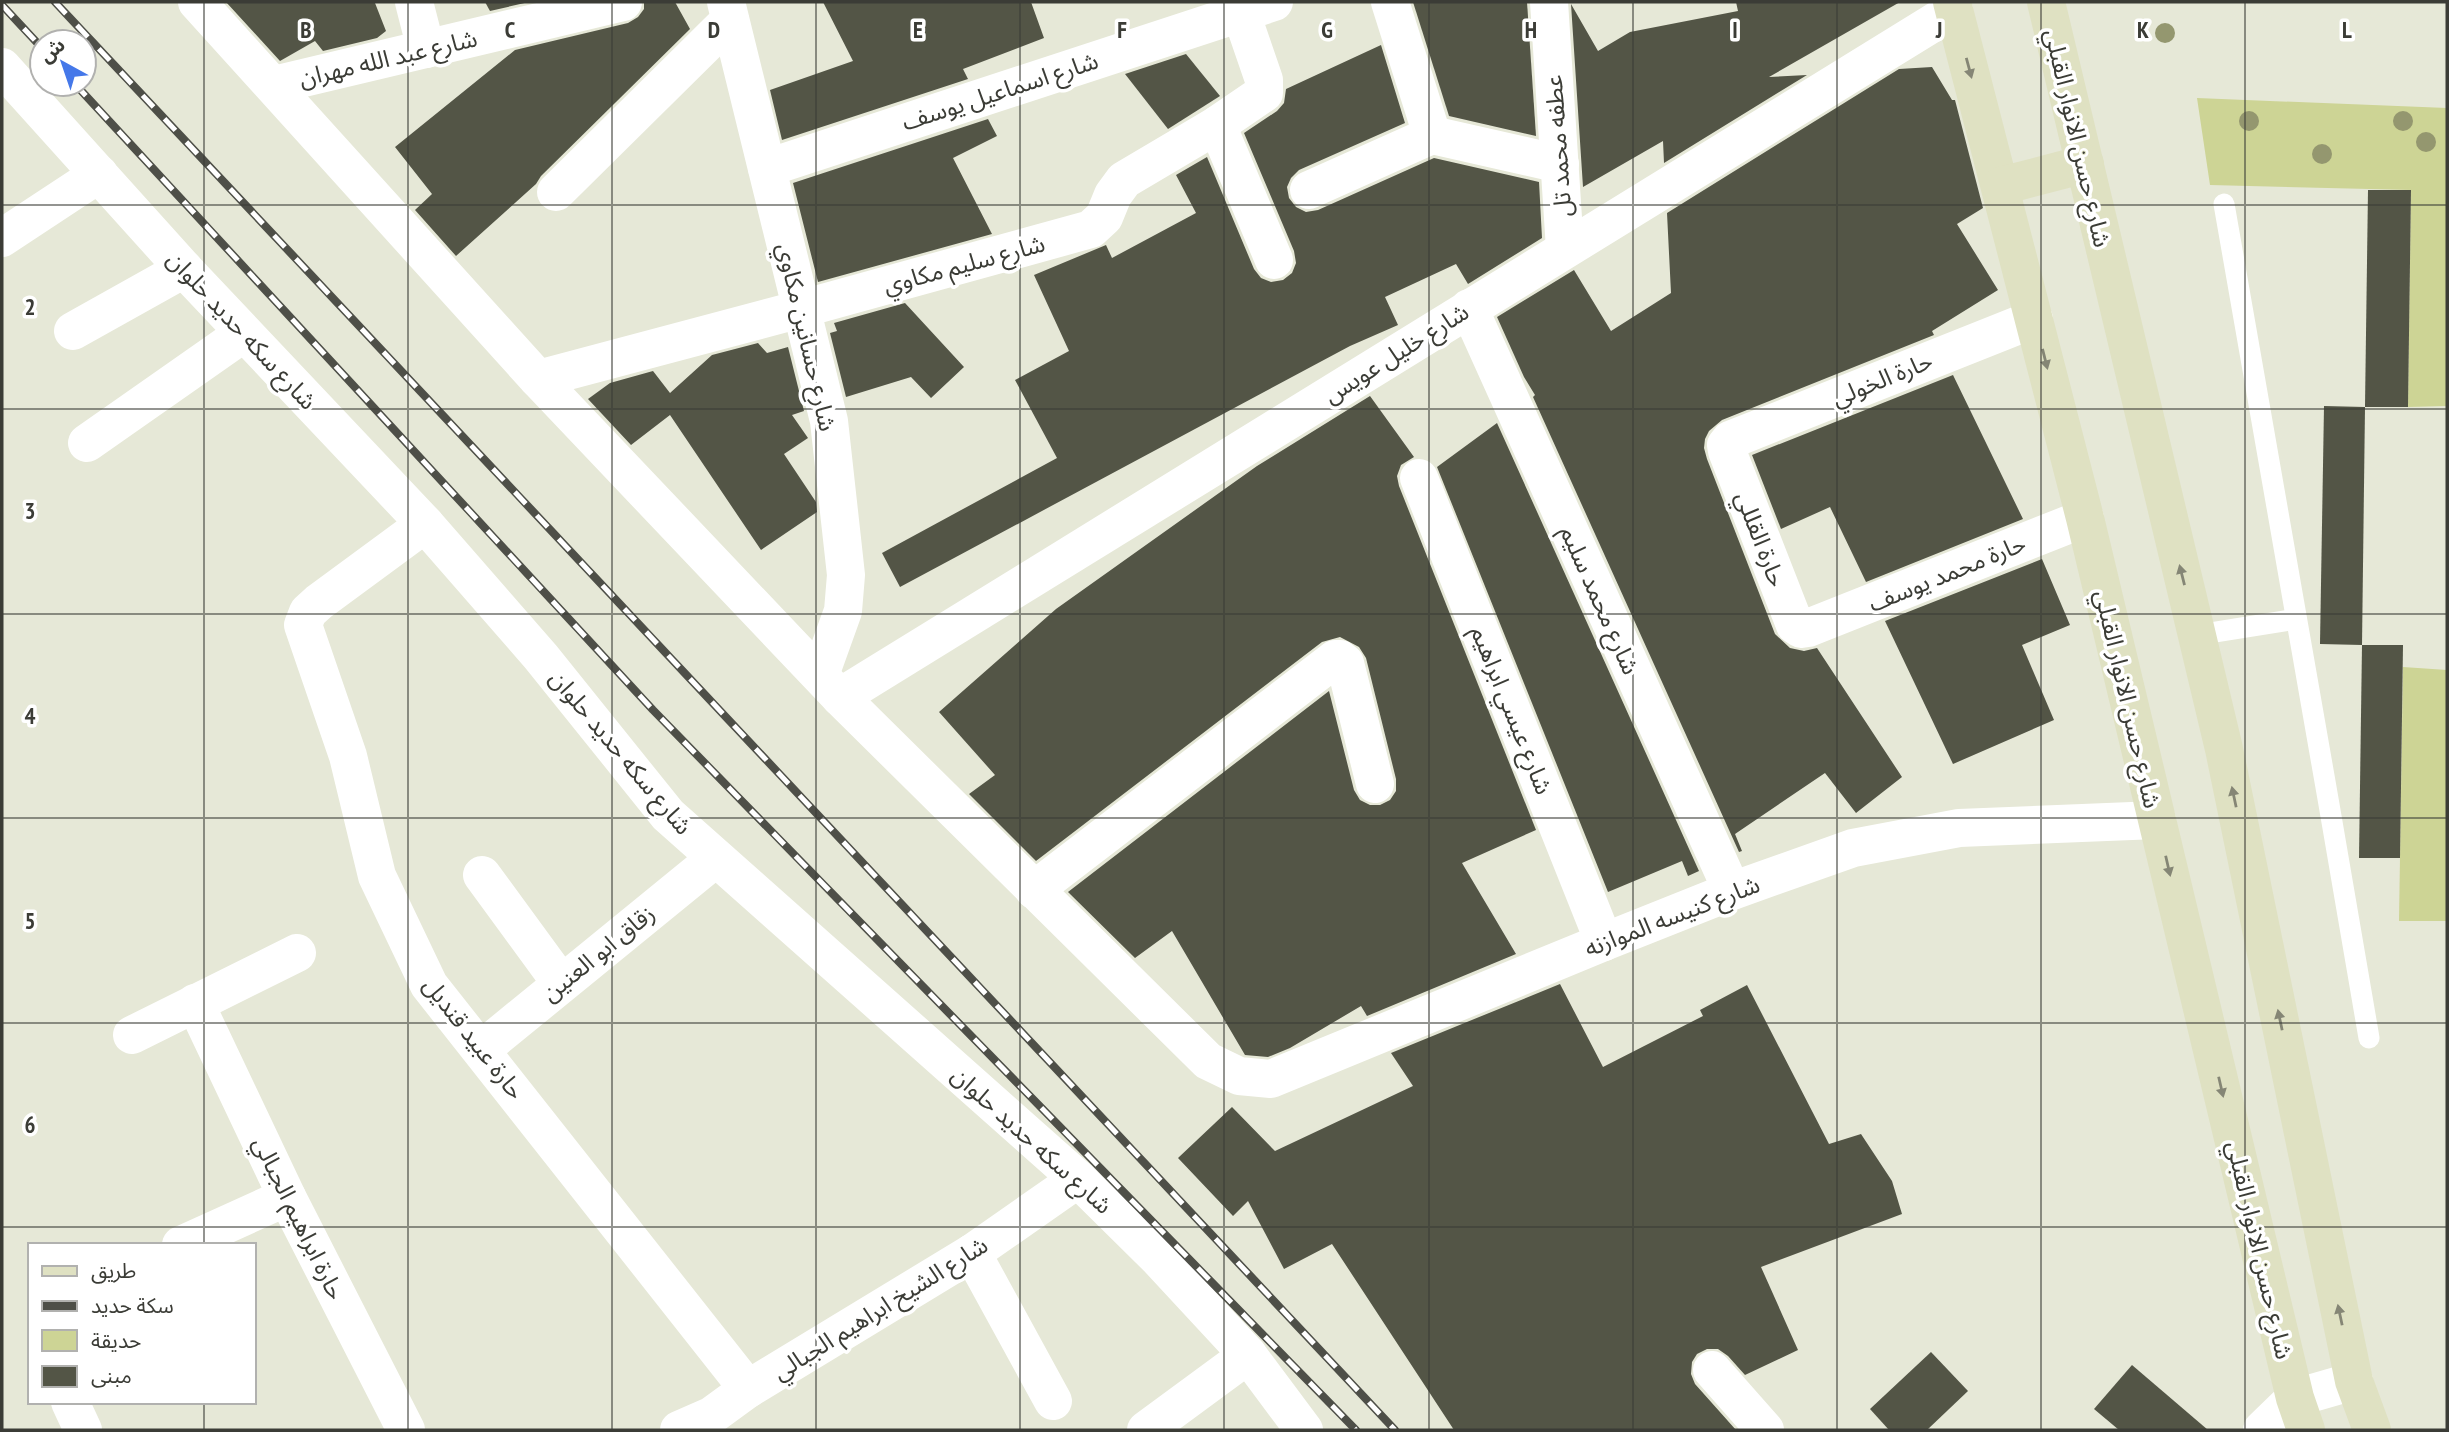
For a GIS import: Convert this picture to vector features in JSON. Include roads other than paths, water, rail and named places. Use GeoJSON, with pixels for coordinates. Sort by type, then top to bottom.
{"type":"FeatureCollection","features":[{"type":"Feature","properties":{"kind":"main road","name":"شارع حسن الانوار القبلي"},"geometry":{"type":"LineString","coordinates":[[2046,2],[2224,749],[2354,1381],[2372,1430]]}},
{"type":"Feature","properties":{"kind":"main road","name":"شارع حسن الانوار القبلي"},"geometry":{"type":"LineString","coordinates":[[1953,6],[2085,518],[2300,1414]]}},
{"type":"Feature","properties":{"kind":"main road"},"geometry":{"type":"LineString","coordinates":[[2001,186],[2085,164]]}},
{"type":"Feature","properties":{"kind":"street"},"geometry":{"type":"LineString","coordinates":[[197,2],[538,379],[830,686],[1034,890],[1335,659],[1345,663],[1374,784]]}},
{"type":"Feature","properties":{"kind":"street"},"geometry":{"type":"LineString","coordinates":[[414,2],[426,49]]}},
{"type":"Feature","properties":{"kind":"street","name":"شارع عبد الله مهران"},"geometry":{"type":"LineString","coordinates":[[274,85],[623,2]]}},
{"type":"Feature","properties":{"kind":"street"},"geometry":{"type":"LineString","coordinates":[[1390,2],[1432,135]]}},
{"type":"Feature","properties":{"kind":"street","name":"عطفه محمد تل"},"geometry":{"type":"LineString","coordinates":[[1549,2],[1565,249]]}},
{"type":"Feature","properties":{"kind":"street","name":"شارع خليل عويس"},"geometry":{"type":"LineString","coordinates":[[830,686],[1469,308],[1953,6]]}},
{"type":"Feature","properties":{"kind":"street","name":"شارع سليم مكاوي"},"geometry":{"type":"LineString","coordinates":[[538,379],[1091,229],[1104,217],[1113,195],[1124,180],[1264,93],[1257,7]]}},
{"type":"Feature","properties":{"kind":"street","name":"شارع اسماعيل يوسف"},"geometry":{"type":"LineString","coordinates":[[767,167],[1257,7]]}},
{"type":"Feature","properties":{"kind":"street"},"geometry":{"type":"LineString","coordinates":[[555,192],[728,11]]}},
{"type":"Feature","properties":{"kind":"street","name":"شارع حسانين مكاوي"},"geometry":{"type":"LineString","coordinates":[[728,11],[829,421],[846,575],[843,611],[830,686]]}},
{"type":"Feature","properties":{"kind":"street","name":"شارع سكه حديد حلوان"},"geometry":{"type":"LineString","coordinates":[[2,67],[184,269],[425,524],[541,657],[668,815],[1078,1179],[1248,1355],[1304,1430]]}},
{"type":"Feature","properties":{"kind":"street"},"geometry":{"type":"LineString","coordinates":[[1216,125],[1274,260]]}},
{"type":"Feature","properties":{"kind":"street"},"geometry":{"type":"LineString","coordinates":[[1309,190],[1432,135],[1560,164]]}},
{"type":"Feature","properties":{"kind":"street"},"geometry":{"type":"LineString","coordinates":[[2,238],[99,174]]}},
{"type":"Feature","properties":{"kind":"street"},"geometry":{"type":"LineString","coordinates":[[73,331],[184,269]]}},
{"type":"Feature","properties":{"kind":"street","name":"شارع محمد سليم"},"geometry":{"type":"LineString","coordinates":[[1469,308],[1732,891]]}},
{"type":"Feature","properties":{"kind":"street","name":"حارة الخولي"},"geometry":{"type":"LineString","coordinates":[[1730,440],[2034,319]]}},
{"type":"Feature","properties":{"kind":"street"},"geometry":{"type":"LineString","coordinates":[[87,443],[244,333]]}},
{"type":"Feature","properties":{"kind":"street","name":"حارة القللي"},"geometry":{"type":"LineString","coordinates":[[1730,440],[1726,445],[1727,451],[1795,625],[1801,629],[1808,628]]}},
{"type":"Feature","properties":{"kind":"street","name":"شارع عيسي ابراهيم"},"geometry":{"type":"LineString","coordinates":[[1419,478],[1604,942]]}},
{"type":"Feature","properties":{"kind":"street","name":"حارة محمد يوسف"},"geometry":{"type":"LineString","coordinates":[[1808,628],[2085,518]]}},
{"type":"Feature","properties":{"kind":"street","name":"حارة عبيد قنديل"},"geometry":{"type":"LineString","coordinates":[[425,524],[318,602],[308,612],[303,625],[348,756],[377,876],[429,985],[748,1389]]}},
{"type":"Feature","properties":{"kind":"street","name":"شارع كنيسه الموازنه"},"geometry":{"type":"LineString","coordinates":[[1034,890],[1208,1061],[1239,1076],[1271,1079],[1732,891],[1853,848],[1959,828],[2157,820]]}},
{"type":"Feature","properties":{"kind":"street","name":"زقاق ابو العنين"},"geometry":{"type":"LineString","coordinates":[[482,1049],[716,858]]}},
{"type":"Feature","properties":{"kind":"street"},"geometry":{"type":"LineString","coordinates":[[482,875],[561,983]]}},
{"type":"Feature","properties":{"kind":"street"},"geometry":{"type":"LineString","coordinates":[[132,1035],[298,953]]}},
{"type":"Feature","properties":{"kind":"street","name":"حارة ابراهيم الجبالي"},"geometry":{"type":"LineString","coordinates":[[195,1003],[287,1197],[406,1430]]}},
{"type":"Feature","properties":{"kind":"street","name":"شارع الشيخ ابراهيم الجبالي"},"geometry":{"type":"LineString","coordinates":[[704,1426],[748,1389],[972,1253],[1078,1179]]}},
{"type":"Feature","properties":{"kind":"street"},"geometry":{"type":"LineString","coordinates":[[185,1243],[287,1197]]}},
{"type":"Feature","properties":{"kind":"street"},"geometry":{"type":"LineString","coordinates":[[972,1253],[1053,1401]]}},
{"type":"Feature","properties":{"kind":"street"},"geometry":{"type":"LineString","coordinates":[[1146,1430],[1248,1355]]}},
{"type":"Feature","properties":{"kind":"street"},"geometry":{"type":"LineString","coordinates":[[1712,1370],[1765,1430]]}},
{"type":"Feature","properties":{"kind":"street"},"geometry":{"type":"LineString","coordinates":[[2262,1430],[2300,1414],[2354,1381]]}},
{"type":"Feature","properties":{"kind":"street"},"geometry":{"type":"LineString","coordinates":[[71,1404],[83,1430]]}},
{"type":"Feature","properties":{"kind":"lane"},"geometry":{"type":"LineString","coordinates":[[2224,204],[2283,530],[2296,620],[2369,1038]]}},
{"type":"Feature","properties":{"kind":"lane"},"geometry":{"type":"LineString","coordinates":[[2197,635],[2296,620]]}},
{"type":"Feature","properties":{"kind":"railway"},"geometry":{"type":"LineString","coordinates":[[55,2],[1395,1430]]}},
{"type":"Feature","properties":{"kind":"railway"},"geometry":{"type":"LineString","coordinates":[[2,5],[28,33]]}},
{"type":"Feature","properties":{"kind":"railway"},"geometry":{"type":"LineString","coordinates":[[88,98],[653,710],[1356,1430]]}}]}
